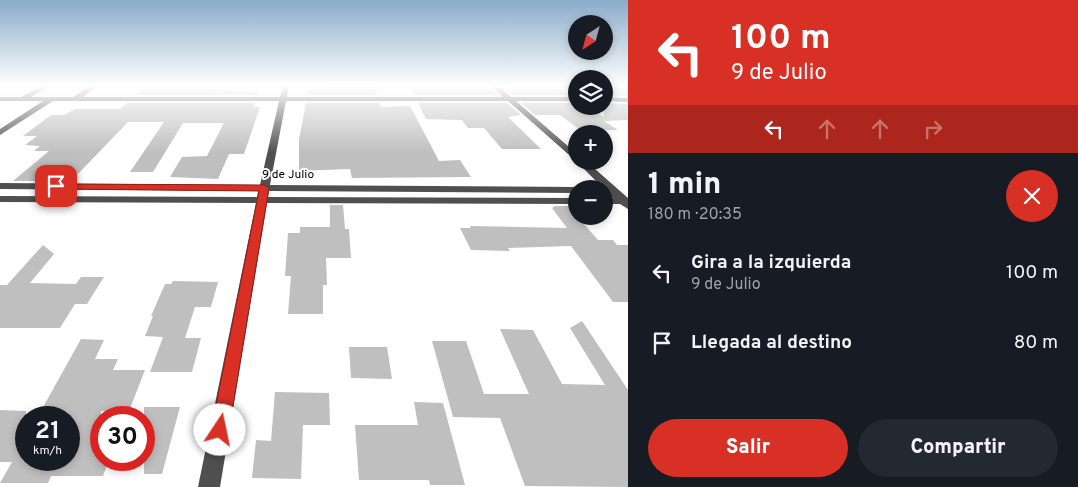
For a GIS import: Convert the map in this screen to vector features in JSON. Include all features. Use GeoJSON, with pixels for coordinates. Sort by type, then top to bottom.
{"type":"FeatureCollection","features":[{"type":"Feature","properties":{"kind":"street"},"geometry":{"type":"LineString","coordinates":[[0,133],[37,108]]}},
{"type":"Feature","properties":{"kind":"street"},"geometry":{"type":"LineString","coordinates":[[209,487],[281,108]]}},
{"type":"Feature","properties":{"kind":"street"},"geometry":{"type":"LineString","coordinates":[[520,108],[568,151]]}},
{"type":"Feature","properties":{"kind":"street"},"geometry":{"type":"LineString","coordinates":[[589,170],[598,180]]}},
{"type":"Feature","properties":{"kind":"street","name":"9 de Julio"},"geometry":{"type":"LineString","coordinates":[[0,186],[568,201]]}},
{"type":"Feature","properties":{"kind":"street","name":"9 de Julio"},"geometry":{"type":"LineString","coordinates":[[0,199],[568,190]]}},
{"type":"Feature","properties":{"kind":"street"},"geometry":{"type":"LineString","coordinates":[[613,190],[628,190]]}},
{"type":"Feature","properties":{"kind":"street"},"geometry":{"type":"LineString","coordinates":[[613,194],[626,203]]}},
{"type":"Feature","properties":{"kind":"street"},"geometry":{"type":"LineString","coordinates":[[613,202],[626,203]]}},
{"type":"Feature","properties":{"kind":"building"},"geometry":{"type":"Polygon","coordinates":[[[260,108],[244,154],[229,154],[218,179],[170,177],[182,157],[207,156],[224,123],[183,123],[153,172],[130,172],[164,122],[128,122],[76,176],[49,177],[45,181],[13,181],[49,151],[34,151],[40,146],[25,145],[37,136],[23,136],[51,115],[64,115],[75,109],[260,108]]]}},
{"type":"Feature","properties":{"kind":"building"},"geometry":{"type":"Polygon","coordinates":[[[305,108],[411,108],[439,161],[460,160],[471,177],[352,178],[350,169],[299,171],[299,139],[305,108]]]}},
{"type":"Feature","properties":{"kind":"building"},"geometry":{"type":"Polygon","coordinates":[[[420,108],[513,108],[521,115],[508,117],[541,149],[502,149],[484,128],[468,128],[462,120],[426,119],[420,108]]]}},
{"type":"Feature","properties":{"kind":"building"},"geometry":{"type":"Polygon","coordinates":[[[527,108],[568,108],[568,115],[601,115],[604,117],[604,115],[613,115],[613,108],[628,108],[628,120],[604,121],[610,125],[574,125],[560,115],[535,115],[527,108]]]}},
{"type":"Feature","properties":{"kind":"building"},"geometry":{"type":"Polygon","coordinates":[[[330,205],[343,205],[345,229],[349,229],[351,258],[326,258],[327,285],[323,285],[323,314],[288,314],[291,276],[285,276],[288,233],[300,233],[300,227],[330,227],[330,205]]]}},
{"type":"Feature","properties":{"kind":"building"},"geometry":{"type":"Polygon","coordinates":[[[555,206],[568,206],[568,225],[585,225],[598,240],[613,240],[617,245],[628,245],[628,302],[613,302],[571,246],[508,248],[510,251],[471,250],[460,228],[471,228],[470,226],[567,228],[552,208],[555,206]]]}},
{"type":"Feature","properties":{"kind":"building"},"geometry":{"type":"Polygon","coordinates":[[[43,245],[54,254],[30,283],[76,284],[81,277],[104,277],[87,304],[75,304],[60,328],[0,328],[0,285],[7,285],[43,245]]]}},
{"type":"Feature","properties":{"kind":"building"},"geometry":{"type":"Polygon","coordinates":[[[173,281],[218,282],[211,307],[195,307],[185,338],[201,338],[192,372],[150,372],[163,337],[145,336],[153,316],[151,316],[165,284],[171,284],[173,281]]]}},
{"type":"Feature","properties":{"kind":"building"},"geometry":{"type":"Polygon","coordinates":[[[582,321],[628,390],[628,487],[525,486],[500,418],[453,417],[432,341],[466,341],[484,394],[529,394],[500,329],[533,330],[562,384],[605,385],[570,328],[582,321]]]}},
{"type":"Feature","properties":{"kind":"building"},"geometry":{"type":"Polygon","coordinates":[[[81,339],[104,340],[95,359],[118,359],[113,370],[145,370],[131,406],[90,406],[90,471],[105,471],[103,476],[51,476],[48,483],[0,483],[12,462],[0,462],[0,410],[15,411],[15,471],[80,471],[80,406],[44,406],[81,339]]]}},
{"type":"Feature","properties":{"kind":"building"},"geometry":{"type":"Polygon","coordinates":[[[349,347],[387,347],[392,379],[351,378],[349,347]]]}},
{"type":"Feature","properties":{"kind":"building"},"geometry":{"type":"Polygon","coordinates":[[[275,392],[329,393],[330,425],[303,425],[301,479],[252,478],[256,440],[271,441],[275,392]]]}},
{"type":"Feature","properties":{"kind":"building"},"geometry":{"type":"Polygon","coordinates":[[[414,402],[443,403],[465,485],[430,485],[429,480],[359,480],[355,425],[418,425],[414,402]]]}},
{"type":"Feature","properties":{"kind":"building"},"geometry":{"type":"Polygon","coordinates":[[[155,407],[180,407],[162,474],[144,474],[144,471],[155,471],[155,407]]]}},
{"type":"Feature","properties":{"kind":"route"},"geometry":{"type":"LineString","coordinates":[[56,186],[264,188],[220,430]]}}]}
